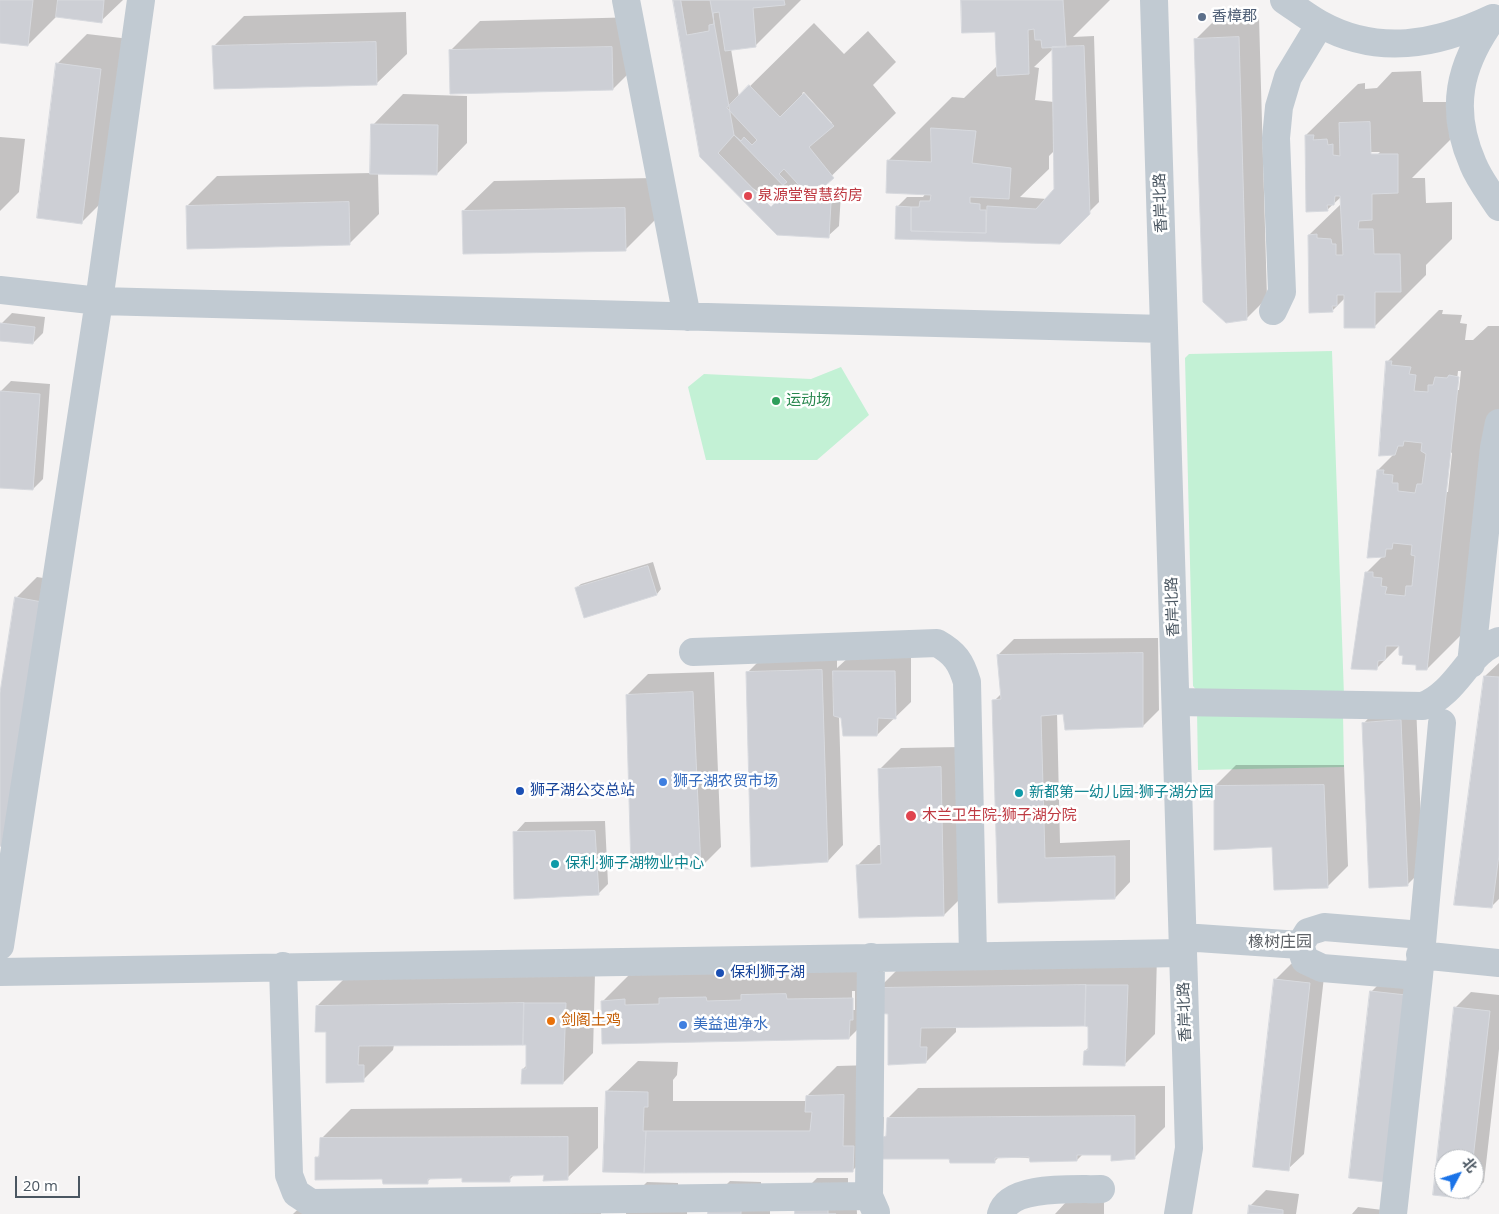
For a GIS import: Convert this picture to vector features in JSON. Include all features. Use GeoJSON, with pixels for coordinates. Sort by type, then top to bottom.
{"type":"FeatureCollection","features":[{"type":"Feature","properties":{"kind":"street"},"geometry":{"type":"LineString","coordinates":[[0,946],[99,302],[141,0]]}},
{"type":"Feature","properties":{"kind":"street"},"geometry":{"type":"LineString","coordinates":[[626,0],[687,317]]}},
{"type":"Feature","properties":{"kind":"street","name":"香岸北路"},"geometry":{"type":"LineString","coordinates":[[1154,0],[1190,1148],[1178,1214]]}},
{"type":"Feature","properties":{"kind":"street"},"geometry":{"type":"LineString","coordinates":[[1284,0],[1320,24],[1366,42],[1407,44],[1438,40],[1465,31],[1496,15]]}},
{"type":"Feature","properties":{"kind":"street"},"geometry":{"type":"LineString","coordinates":[[1496,15],[1476,41],[1466,65],[1459,94],[1462,130],[1473,164],[1499,207]]}},
{"type":"Feature","properties":{"kind":"street"},"geometry":{"type":"LineString","coordinates":[[1273,311],[1282,292],[1276,138],[1279,107],[1288,77],[1320,24]]}},
{"type":"Feature","properties":{"kind":"street"},"geometry":{"type":"LineString","coordinates":[[0,290],[99,302],[1164,330]]}},
{"type":"Feature","properties":{"kind":"street"},"geometry":{"type":"LineString","coordinates":[[1471,664],[1494,448],[1499,424]]}},
{"type":"Feature","properties":{"kind":"street"},"geometry":{"type":"LineString","coordinates":[[1176,702],[1423,706],[1438,700],[1480,652],[1499,641]]}},
{"type":"Feature","properties":{"kind":"street"},"geometry":{"type":"LineString","coordinates":[[694,652],[937,643],[950,650],[962,664],[967,682],[972,956]]}},
{"type":"Feature","properties":{"kind":"street"},"geometry":{"type":"LineString","coordinates":[[1393,1214],[1442,723]]}},
{"type":"Feature","properties":{"kind":"street"},"geometry":{"type":"LineString","coordinates":[[1300,945],[1308,932],[1324,926],[1420,956]]}},
{"type":"Feature","properties":{"kind":"street"},"geometry":{"type":"LineString","coordinates":[[0,972],[972,956],[1183,945],[1300,945]]}},
{"type":"Feature","properties":{"kind":"street"},"geometry":{"type":"LineString","coordinates":[[1300,945],[1305,960],[1322,968],[1420,956],[1499,963]]}},
{"type":"Feature","properties":{"kind":"street"},"geometry":{"type":"LineString","coordinates":[[283,966],[289,1175],[296,1193],[311,1203],[873,1205],[871,957]]}},
{"type":"Feature","properties":{"kind":"street"},"geometry":{"type":"LineString","coordinates":[[1001,1214],[1002,1208],[1018,1195],[1035,1191],[1101,1189]]}},
{"type":"Feature","properties":{"kind":"green space"},"geometry":{"type":"Polygon","coordinates":[[[1332,351],[1344,696],[1198,692],[1193,686],[1185,358],[1189,354],[1332,351]]]}},
{"type":"Feature","properties":{"kind":"green space","name":"运动场"},"geometry":{"type":"Polygon","coordinates":[[[841,367],[869,415],[817,460],[706,460],[688,387],[704,374],[811,379],[841,367]]]}},
{"type":"Feature","properties":{"kind":"green space"},"geometry":{"type":"Polygon","coordinates":[[[1197,711],[1343,714],[1344,767],[1198,770],[1197,711]]]}},
{"type":"Feature","properties":{"kind":"building"},"geometry":{"type":"Polygon","coordinates":[[[0,0],[33,0],[28,46],[0,43],[0,0]]]}},
{"type":"Feature","properties":{"kind":"building"},"geometry":{"type":"Polygon","coordinates":[[[58,0],[104,0],[102,23],[56,17],[58,0]]]}},
{"type":"Feature","properties":{"kind":"building"},"geometry":{"type":"Polygon","coordinates":[[[673,0],[710,0],[734,135],[800,203],[831,203],[829,238],[777,235],[700,157],[673,0]]]}},
{"type":"Feature","properties":{"kind":"building"},"geometry":{"type":"Polygon","coordinates":[[[681,0],[784,0],[785,5],[753,8],[756,47],[725,51],[719,12],[713,13],[714,24],[709,25],[709,31],[687,35],[681,0]]]}},
{"type":"Feature","properties":{"kind":"building"},"geometry":{"type":"Polygon","coordinates":[[[961,0],[1063,0],[1066,47],[1042,48],[1041,40],[1035,40],[1034,29],[1028,30],[1029,74],[997,76],[995,32],[962,33],[961,0]]]}},
{"type":"Feature","properties":{"kind":"building"},"geometry":{"type":"Polygon","coordinates":[[[1239,37],[1247,320],[1226,323],[1203,302],[1194,39],[1239,37]]]}},
{"type":"Feature","properties":{"kind":"building"},"geometry":{"type":"Polygon","coordinates":[[[376,42],[377,85],[214,89],[212,46],[376,42]]]}},
{"type":"Feature","properties":{"kind":"building"},"geometry":{"type":"Polygon","coordinates":[[[1084,46],[1090,214],[1060,244],[895,239],[896,206],[911,207],[911,231],[986,233],[987,206],[1036,209],[1054,189],[1052,47],[1084,46]]]}},
{"type":"Feature","properties":{"kind":"building"},"geometry":{"type":"Polygon","coordinates":[[[612,47],[613,90],[450,94],[449,50],[612,47]]]}},
{"type":"Feature","properties":{"kind":"building"},"geometry":{"type":"Polygon","coordinates":[[[56,63],[101,69],[82,224],[37,218],[56,63]]]}},
{"type":"Feature","properties":{"kind":"building"},"geometry":{"type":"Polygon","coordinates":[[[749,85],[780,117],[804,93],[834,126],[809,147],[834,178],[811,198],[784,169],[779,174],[787,182],[783,185],[787,190],[771,207],[718,153],[734,135],[741,141],[744,137],[752,145],[757,140],[727,108],[749,85]]]}},
{"type":"Feature","properties":{"kind":"building"},"geometry":{"type":"Polygon","coordinates":[[[1370,122],[1371,154],[1398,154],[1398,193],[1372,194],[1372,220],[1359,221],[1358,229],[1373,229],[1374,254],[1400,254],[1401,292],[1375,292],[1375,328],[1344,328],[1344,295],[1337,295],[1337,306],[1332,306],[1333,312],[1309,313],[1308,235],[1317,234],[1317,238],[1331,239],[1332,244],[1336,244],[1336,255],[1343,255],[1340,196],[1335,196],[1334,205],[1327,205],[1328,211],[1306,212],[1305,135],[1314,135],[1313,140],[1327,139],[1328,145],[1333,144],[1333,155],[1340,156],[1339,123],[1370,122]]]}},
{"type":"Feature","properties":{"kind":"building"},"geometry":{"type":"Polygon","coordinates":[[[371,124],[438,125],[437,175],[370,174],[371,124]]]}},
{"type":"Feature","properties":{"kind":"building"},"geometry":{"type":"Polygon","coordinates":[[[931,128],[976,131],[972,163],[1011,168],[1009,199],[970,197],[970,203],[980,204],[980,210],[986,210],[986,233],[911,231],[911,207],[919,207],[920,201],[930,201],[931,195],[886,193],[887,160],[931,162],[931,128]]]}},
{"type":"Feature","properties":{"kind":"building"},"geometry":{"type":"Polygon","coordinates":[[[349,202],[350,245],[187,249],[186,206],[349,202]]]}},
{"type":"Feature","properties":{"kind":"building"},"geometry":{"type":"Polygon","coordinates":[[[625,208],[626,251],[463,254],[462,211],[625,208]]]}},
{"type":"Feature","properties":{"kind":"building"},"geometry":{"type":"Polygon","coordinates":[[[0,323],[35,327],[33,344],[0,341],[0,323]]]}},
{"type":"Feature","properties":{"kind":"building"},"geometry":{"type":"Polygon","coordinates":[[[1386,361],[1392,361],[1391,365],[1411,367],[1409,374],[1416,375],[1414,391],[1428,392],[1428,385],[1433,385],[1435,377],[1447,378],[1449,375],[1459,377],[1427,670],[1416,670],[1416,665],[1402,664],[1403,656],[1399,655],[1399,646],[1386,646],[1385,660],[1378,661],[1377,670],[1351,669],[1365,572],[1373,572],[1373,577],[1382,578],[1381,586],[1387,587],[1385,594],[1405,596],[1406,586],[1412,586],[1415,556],[1411,555],[1412,545],[1393,543],[1392,549],[1386,549],[1385,557],[1367,558],[1377,470],[1384,470],[1383,474],[1393,475],[1392,483],[1398,483],[1398,491],[1415,493],[1417,484],[1422,484],[1426,454],[1421,451],[1422,443],[1404,441],[1403,446],[1398,446],[1395,455],[1379,456],[1386,361]]]}},
{"type":"Feature","properties":{"kind":"building"},"geometry":{"type":"Polygon","coordinates":[[[0,391],[40,394],[33,490],[0,488],[0,391]]]}},
{"type":"Feature","properties":{"kind":"building"},"geometry":{"type":"Polygon","coordinates":[[[648,566],[657,595],[584,618],[575,588],[648,566]]]}},
{"type":"Feature","properties":{"kind":"building"},"geometry":{"type":"Polygon","coordinates":[[[15,597],[42,602],[4,847],[0,846],[0,693],[15,597]]]}},
{"type":"Feature","properties":{"kind":"building","name":"新都第一幼儿园-狮子湖分园"},"geometry":{"type":"Polygon","coordinates":[[[1143,653],[1143,727],[1065,730],[1063,714],[1041,716],[1045,858],[1115,856],[1115,899],[998,903],[992,700],[1001,699],[997,655],[1143,653]]]}},
{"type":"Feature","properties":{"kind":"building"},"geometry":{"type":"Polygon","coordinates":[[[822,670],[828,862],[751,867],[746,672],[822,670]]]}},
{"type":"Feature","properties":{"kind":"building"},"geometry":{"type":"Polygon","coordinates":[[[833,671],[895,671],[896,719],[878,718],[877,736],[843,736],[841,718],[834,716],[833,671]]]}},
{"type":"Feature","properties":{"kind":"building"},"geometry":{"type":"Polygon","coordinates":[[[1484,676],[1499,677],[1499,855],[1492,908],[1454,905],[1484,676]]]}},
{"type":"Feature","properties":{"kind":"building","name":"狮子湖农贸市场"},"geometry":{"type":"Polygon","coordinates":[[[693,692],[701,869],[631,869],[626,695],[693,692]]]}},
{"type":"Feature","properties":{"kind":"building"},"geometry":{"type":"Polygon","coordinates":[[[1401,720],[1408,886],[1369,888],[1362,723],[1401,720]]]}},
{"type":"Feature","properties":{"kind":"building","name":"木兰卫生院-狮子湖分院"},"geometry":{"type":"Polygon","coordinates":[[[941,767],[944,916],[859,918],[856,865],[881,864],[878,769],[941,767]]]}},
{"type":"Feature","properties":{"kind":"building"},"geometry":{"type":"Polygon","coordinates":[[[1324,785],[1328,888],[1274,890],[1272,847],[1214,850],[1214,786],[1324,785]]]}},
{"type":"Feature","properties":{"kind":"building","name":"保利·狮子湖物业中心"},"geometry":{"type":"Polygon","coordinates":[[[595,831],[599,895],[514,899],[513,832],[595,831]]]}},
{"type":"Feature","properties":{"kind":"building"},"geometry":{"type":"Polygon","coordinates":[[[1274,979],[1310,983],[1289,1171],[1253,1167],[1274,979]]]}},
{"type":"Feature","properties":{"kind":"building"},"geometry":{"type":"Polygon","coordinates":[[[1086,985],[1085,1026],[921,1028],[920,1047],[927,1047],[926,1063],[888,1065],[888,1014],[877,1013],[878,988],[1086,985]]]}},
{"type":"Feature","properties":{"kind":"building"},"geometry":{"type":"Polygon","coordinates":[[[1086,985],[1128,985],[1125,1066],[1083,1065],[1084,1051],[1088,1050],[1088,1027],[1085,1026],[1086,985]]]}},
{"type":"Feature","properties":{"kind":"building"},"geometry":{"type":"Polygon","coordinates":[[[1370,991],[1406,995],[1385,1182],[1349,1178],[1370,991]]]}},
{"type":"Feature","properties":{"kind":"building"},"geometry":{"type":"Polygon","coordinates":[[[786,994],[787,999],[853,998],[853,1020],[850,1020],[849,1039],[602,1044],[601,1001],[625,999],[625,1005],[659,1004],[659,998],[706,997],[707,1001],[741,1000],[741,995],[786,994]]]}},
{"type":"Feature","properties":{"kind":"building"},"geometry":{"type":"Polygon","coordinates":[[[524,1003],[566,1003],[563,1084],[521,1084],[522,1069],[526,1069],[526,1045],[523,1045],[524,1003]]]}},
{"type":"Feature","properties":{"kind":"building"},"geometry":{"type":"Polygon","coordinates":[[[524,1003],[523,1045],[359,1046],[358,1065],[364,1065],[364,1082],[326,1083],[326,1032],[315,1032],[316,1006],[524,1003]]]}},
{"type":"Feature","properties":{"kind":"building"},"geometry":{"type":"Polygon","coordinates":[[[1454,1007],[1490,1011],[1474,1149],[1438,1149],[1454,1007]]]}},
{"type":"Feature","properties":{"kind":"building"},"geometry":{"type":"Polygon","coordinates":[[[606,1091],[648,1092],[648,1107],[644,1107],[643,1131],[646,1131],[644,1173],[603,1172],[606,1091]]]}},
{"type":"Feature","properties":{"kind":"building"},"geometry":{"type":"Polygon","coordinates":[[[844,1095],[843,1146],[854,1146],[853,1172],[644,1173],[646,1131],[810,1131],[812,1112],[805,1112],[806,1096],[844,1095]]]}},
{"type":"Feature","properties":{"kind":"building"},"geometry":{"type":"Polygon","coordinates":[[[1135,1116],[1135,1159],[1111,1161],[1111,1155],[1077,1155],[1077,1161],[1030,1162],[1029,1157],[995,1158],[995,1163],[950,1163],[949,1159],[882,1159],[883,1137],[886,1136],[887,1118],[1135,1116]]]}},
{"type":"Feature","properties":{"kind":"building"},"geometry":{"type":"Polygon","coordinates":[[[568,1137],[568,1180],[543,1181],[544,1175],[510,1176],[510,1182],[462,1182],[462,1178],[428,1179],[428,1184],[383,1184],[382,1179],[315,1180],[315,1157],[319,1157],[320,1138],[568,1137]]]}},
{"type":"Feature","properties":{"kind":"building"},"geometry":{"type":"Polygon","coordinates":[[[795,1198],[828,1199],[828,1214],[795,1214],[795,1198]]]}},
{"type":"Feature","properties":{"kind":"building"},"geometry":{"type":"Polygon","coordinates":[[[708,1202],[741,1202],[741,1214],[708,1214],[708,1202]]]}},
{"type":"Feature","properties":{"kind":"building"},"geometry":{"type":"Polygon","coordinates":[[[1249,1205],[1283,1210],[1283,1214],[1248,1214],[1249,1205]]]}},
{"type":"Feature","properties":{"kind":"place","name":"香樟郡"},"geometry":{"type":"Point","coordinates":[1202,17]}},
{"type":"Feature","properties":{"kind":"place","name":"泉源堂智慧药房"},"geometry":{"type":"Point","coordinates":[748,196]}},
{"type":"Feature","properties":{"kind":"place","name":"运动场"},"geometry":{"type":"Point","coordinates":[776,401]}},
{"type":"Feature","properties":{"kind":"place","name":"狮子湖农贸市场"},"geometry":{"type":"Point","coordinates":[663,782]}},
{"type":"Feature","properties":{"kind":"place","name":"狮子湖公交总站"},"geometry":{"type":"Point","coordinates":[520,791]}},
{"type":"Feature","properties":{"kind":"place","name":"新都第一幼儿园-狮子湖分园"},"geometry":{"type":"Point","coordinates":[1019,793]}},
{"type":"Feature","properties":{"kind":"place","name":"木兰卫生院-狮子湖分院"},"geometry":{"type":"Point","coordinates":[911,816]}},
{"type":"Feature","properties":{"kind":"place","name":"保利·狮子湖物业中心"},"geometry":{"type":"Point","coordinates":[555,864]}},
{"type":"Feature","properties":{"kind":"place","name":"保利狮子湖"},"geometry":{"type":"Point","coordinates":[720,973]}},
{"type":"Feature","properties":{"kind":"place","name":"剑阁土鸡"},"geometry":{"type":"Point","coordinates":[551,1021]}},
{"type":"Feature","properties":{"kind":"place","name":"美益迪净水"},"geometry":{"type":"Point","coordinates":[683,1025]}},
{"type":"Feature","properties":{"kind":"district","name":"橡树庄园"},"geometry":{"type":"Point","coordinates":[1280,942]}}]}
